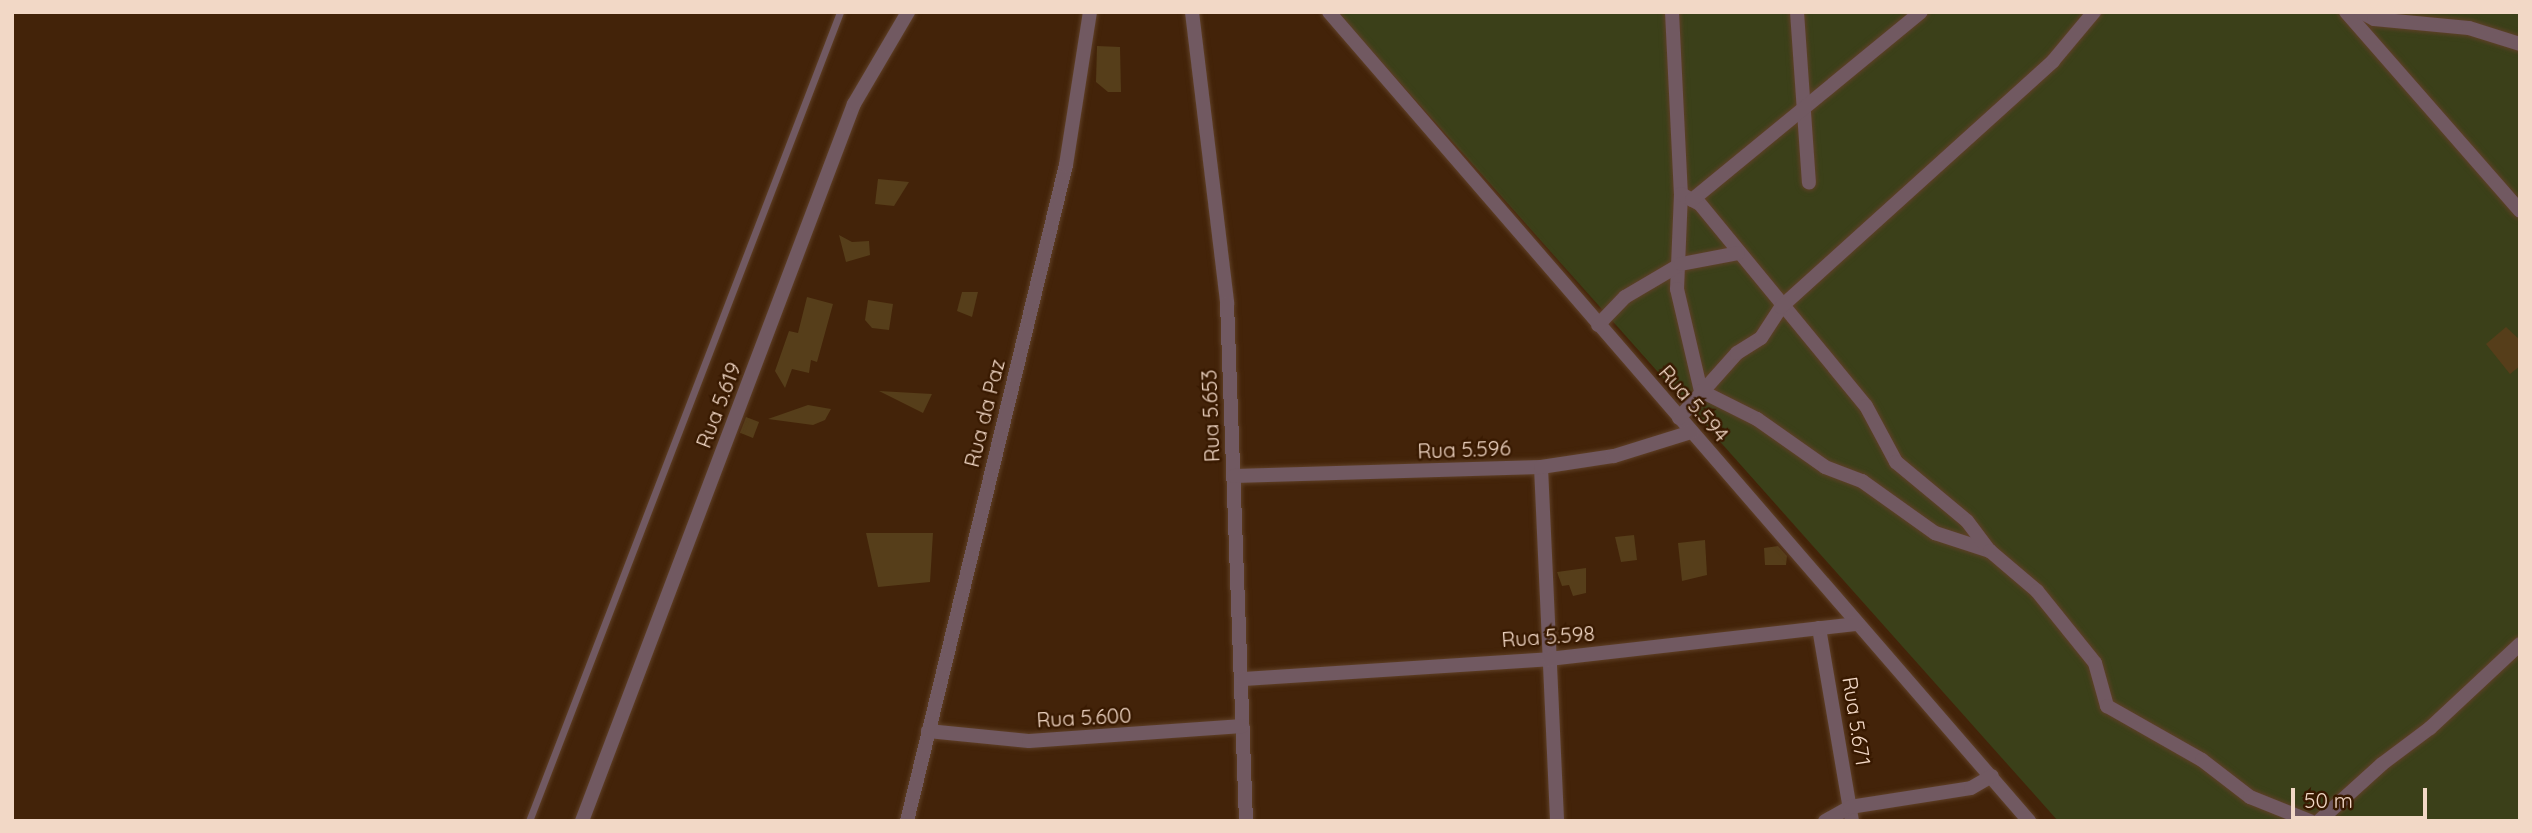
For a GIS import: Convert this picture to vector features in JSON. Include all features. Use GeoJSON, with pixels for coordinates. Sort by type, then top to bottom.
{"type":"FeatureCollection","features":[{"type":"Feature","properties":{"kind":"street","name":"Rua 5.619"},"geometry":{"type":"LineString","coordinates":[[582,821],[853,104],[908,12]]}},
{"type":"Feature","properties":{"kind":"street","name":"Rua da Paz"},"geometry":{"type":"LineString","coordinates":[[907,821],[1066,165],[1090,12]]}},
{"type":"Feature","properties":{"kind":"street","name":"Rua 5.653"},"geometry":{"type":"LineString","coordinates":[[1192,12],[1227,303],[1246,821]]}},
{"type":"Feature","properties":{"kind":"street","name":"Rua 5.594"},"geometry":{"type":"LineString","coordinates":[[1329,12],[2029,821]]}},
{"type":"Feature","properties":{"kind":"street"},"geometry":{"type":"LineString","coordinates":[[1672,12],[1686,197],[1677,289],[1701,391]]}},
{"type":"Feature","properties":{"kind":"street"},"geometry":{"type":"LineString","coordinates":[[1797,12],[1809,183]]}},
{"type":"Feature","properties":{"kind":"street"},"geometry":{"type":"LineString","coordinates":[[1686,197],[1805,107],[1921,12]]}},
{"type":"Feature","properties":{"kind":"street"},"geometry":{"type":"LineString","coordinates":[[1679,418],[1737,353],[1761,338],[1781,307],[2053,61],[2094,12]]}},
{"type":"Feature","properties":{"kind":"street"},"geometry":{"type":"LineString","coordinates":[[2346,12],[2520,211]]}},
{"type":"Feature","properties":{"kind":"street"},"geometry":{"type":"LineString","coordinates":[[2361,12],[2374,19],[2469,28],[2520,44]]}},
{"type":"Feature","properties":{"kind":"street"},"geometry":{"type":"LineString","coordinates":[[1686,197],[1738,253],[1866,406],[1896,462],[1967,522],[1990,551],[2037,591],[2095,663],[2107,706],[2202,760],[2250,797],[2310,821]]}},
{"type":"Feature","properties":{"kind":"street"},"geometry":{"type":"LineString","coordinates":[[1598,325],[1625,297],[1681,264],[1738,253]]}},
{"type":"Feature","properties":{"kind":"street"},"geometry":{"type":"LineString","coordinates":[[1701,391],[1757,419],[1825,467],[1861,481],[1935,533],[1990,551]]}},
{"type":"Feature","properties":{"kind":"street","name":"Rua 5.596"},"geometry":{"type":"LineString","coordinates":[[1234,476],[1541,467],[1614,456],[1691,432]]}},
{"type":"Feature","properties":{"kind":"street"},"geometry":{"type":"LineString","coordinates":[[1541,467],[1557,821]]}},
{"type":"Feature","properties":{"kind":"street","name":"Rua 5.598"},"geometry":{"type":"LineString","coordinates":[[1242,679],[1549,659],[1857,624]]}},
{"type":"Feature","properties":{"kind":"street","name":"Rua 5.671"},"geometry":{"type":"LineString","coordinates":[[1819,628],[1851,814]]}},
{"type":"Feature","properties":{"kind":"street"},"geometry":{"type":"LineString","coordinates":[[2319,821],[2520,644]]}},
{"type":"Feature","properties":{"kind":"street","name":"Rua 5.600"},"geometry":{"type":"LineString","coordinates":[[928,731],[1041,741],[1242,726]]}},
{"type":"Feature","properties":{"kind":"street"},"geometry":{"type":"LineString","coordinates":[[1825,821],[1971,788],[1992,776]]}},
{"type":"Feature","properties":{"kind":"lane"},"geometry":{"type":"LineString","coordinates":[[529,821],[840,12]]}},
{"type":"Feature","properties":{"kind":"green space"},"geometry":{"type":"Polygon","coordinates":[[[1337,12],[2520,12],[2520,821],[2058,821],[1337,12]]]}},
{"type":"Feature","properties":{"kind":"building"},"geometry":{"type":"Polygon","coordinates":[[[1097,46],[1120,47],[1121,92],[1108,92],[1096,82],[1097,46]]]}},
{"type":"Feature","properties":{"kind":"building"},"geometry":{"type":"Polygon","coordinates":[[[878,179],[909,182],[894,206],[875,204],[878,179]]]}},
{"type":"Feature","properties":{"kind":"building"},"geometry":{"type":"Polygon","coordinates":[[[839,235],[852,242],[869,241],[870,255],[846,262],[839,235]]]}},
{"type":"Feature","properties":{"kind":"building"},"geometry":{"type":"Polygon","coordinates":[[[962,292],[978,292],[972,317],[957,311],[962,292]]]}},
{"type":"Feature","properties":{"kind":"building"},"geometry":{"type":"Polygon","coordinates":[[[807,297],[833,304],[817,362],[811,360],[809,373],[792,369],[785,388],[775,371],[789,331],[798,333],[807,297]]]}},
{"type":"Feature","properties":{"kind":"building"},"geometry":{"type":"Polygon","coordinates":[[[868,300],[893,304],[889,330],[872,328],[865,320],[868,300]]]}},
{"type":"Feature","properties":{"kind":"building"},"geometry":{"type":"Polygon","coordinates":[[[2506,327],[2520,340],[2520,366],[2510,374],[2486,344],[2506,327]]]}},
{"type":"Feature","properties":{"kind":"building"},"geometry":{"type":"Polygon","coordinates":[[[879,391],[932,394],[923,413],[879,391]]]}},
{"type":"Feature","properties":{"kind":"building"},"geometry":{"type":"Polygon","coordinates":[[[808,405],[831,409],[825,420],[813,425],[768,419],[808,405]]]}},
{"type":"Feature","properties":{"kind":"building"},"geometry":{"type":"Polygon","coordinates":[[[746,417],[759,422],[753,438],[740,433],[746,417]]]}},
{"type":"Feature","properties":{"kind":"building"},"geometry":{"type":"Polygon","coordinates":[[[866,533],[933,533],[930,582],[878,587],[866,533]]]}},
{"type":"Feature","properties":{"kind":"building"},"geometry":{"type":"Polygon","coordinates":[[[1634,535],[1637,560],[1621,562],[1615,537],[1634,535]]]}},
{"type":"Feature","properties":{"kind":"building"},"geometry":{"type":"Polygon","coordinates":[[[1705,540],[1707,575],[1682,581],[1678,543],[1705,540]]]}},
{"type":"Feature","properties":{"kind":"building"},"geometry":{"type":"Polygon","coordinates":[[[1778,546],[1787,556],[1786,565],[1765,565],[1764,548],[1778,546]]]}},
{"type":"Feature","properties":{"kind":"building"},"geometry":{"type":"Polygon","coordinates":[[[1586,568],[1586,593],[1573,596],[1569,585],[1562,586],[1557,572],[1586,568]]]}}]}
